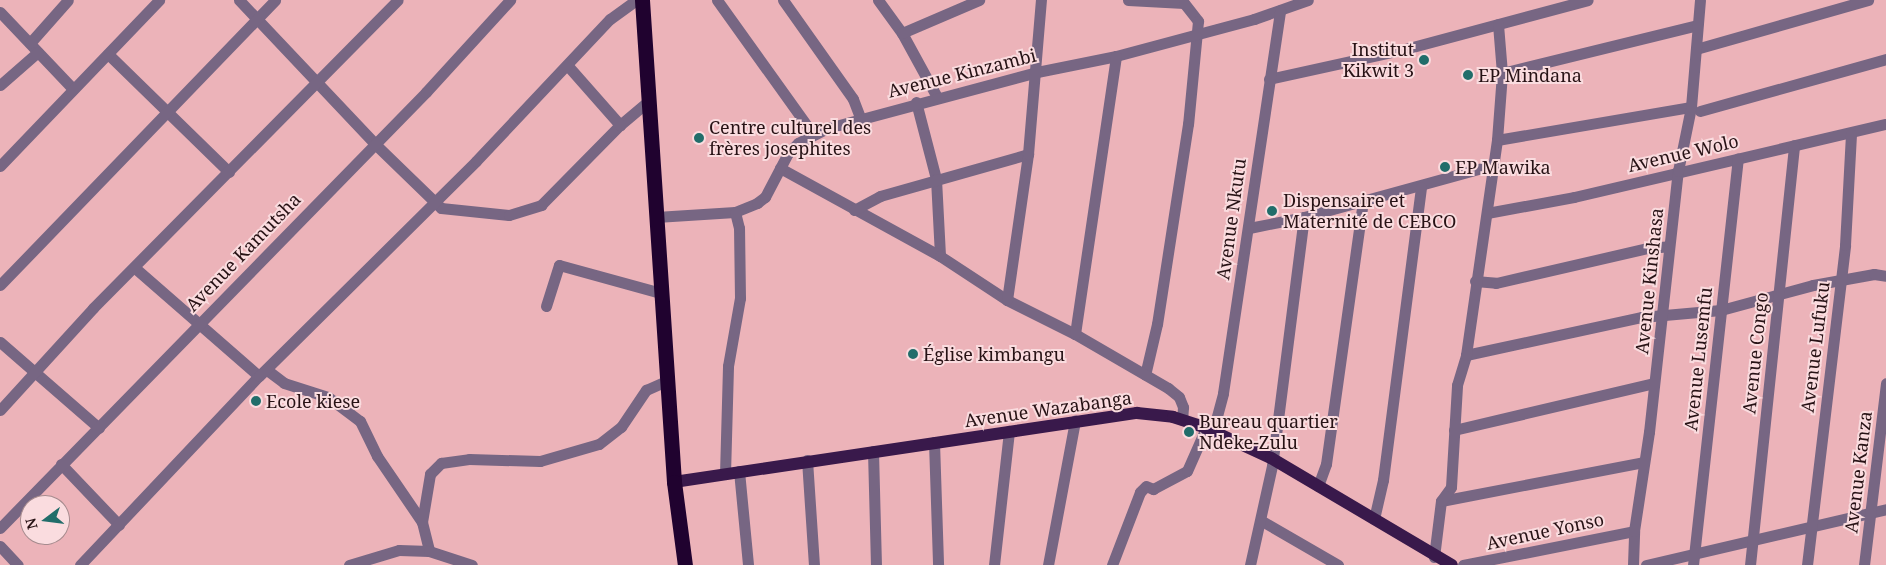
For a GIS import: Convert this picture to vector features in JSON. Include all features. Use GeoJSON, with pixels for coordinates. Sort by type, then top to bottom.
{"type":"FeatureCollection","features":[{"type":"Feature","properties":{"kind":"highway"},"geometry":{"type":"LineString","coordinates":[[641,1],[674,482],[685,565]]}},
{"type":"Feature","properties":{"kind":"main road","name":"Avenue Wazabanga"},"geometry":{"type":"LineString","coordinates":[[674,482],[807,460],[1137,413],[1182,420],[1210,429],[1271,458],[1434,557],[1452,565]]}},
{"type":"Feature","properties":{"kind":"street"},"geometry":{"type":"LineString","coordinates":[[0,85],[34,47],[68,0]]}},
{"type":"Feature","properties":{"kind":"street"},"geometry":{"type":"LineString","coordinates":[[0,166],[159,0]]}},
{"type":"Feature","properties":{"kind":"street"},"geometry":{"type":"LineString","coordinates":[[240,0],[374,143],[441,208],[509,215],[541,204],[620,125],[649,101]]}},
{"type":"Feature","properties":{"kind":"street"},"geometry":{"type":"LineString","coordinates":[[0,285],[275,0]]}},
{"type":"Feature","properties":{"kind":"street"},"geometry":{"type":"LineString","coordinates":[[0,410],[93,308],[135,268],[398,0]]}},
{"type":"Feature","properties":{"kind":"street","name":"Avenue Kamutsha"},"geometry":{"type":"LineString","coordinates":[[0,528],[374,143],[510,0]]}},
{"type":"Feature","properties":{"kind":"street"},"geometry":{"type":"LineString","coordinates":[[717,0],[813,134]]}},
{"type":"Feature","properties":{"kind":"street"},"geometry":{"type":"LineString","coordinates":[[783,0],[853,99],[860,117]]}},
{"type":"Feature","properties":{"kind":"street"},"geometry":{"type":"LineString","coordinates":[[878,0],[902,33],[937,97]]}},
{"type":"Feature","properties":{"kind":"street"},"geometry":{"type":"LineString","coordinates":[[1007,300],[1028,154],[1037,72],[1041,0]]}},
{"type":"Feature","properties":{"kind":"street"},"geometry":{"type":"LineString","coordinates":[[1128,0],[1184,3],[1198,21],[1188,124],[1157,324],[1146,375]]}},
{"type":"Feature","properties":{"kind":"street","name":"Avenue Kinzambi"},"geometry":{"type":"LineString","coordinates":[[656,217],[735,212],[765,197],[780,168],[798,143],[813,134],[860,117],[1037,72],[1116,56],[1280,10],[1292,2],[1308,0]]}},
{"type":"Feature","properties":{"kind":"street"},"geometry":{"type":"LineString","coordinates":[[1269,79],[1498,24],[1588,0]]}},
{"type":"Feature","properties":{"kind":"street","name":"Avenue Kinshasa"},"geometry":{"type":"LineString","coordinates":[[1633,565],[1634,531],[1639,511],[1663,316],[1678,171],[1695,109],[1697,25],[1700,0]]}},
{"type":"Feature","properties":{"kind":"street"},"geometry":{"type":"LineString","coordinates":[[1696,50],[1868,0]]}},
{"type":"Feature","properties":{"kind":"street"},"geometry":{"type":"LineString","coordinates":[[80,565],[365,268],[434,203],[568,66],[610,19],[641,1]]}},
{"type":"Feature","properties":{"kind":"street"},"geometry":{"type":"LineString","coordinates":[[902,33],[972,1]]}},
{"type":"Feature","properties":{"kind":"street","name":"Avenue Nkutu"},"geometry":{"type":"LineString","coordinates":[[1112,565],[1140,492],[1146,486],[1153,489],[1187,470],[1210,429],[1223,393],[1280,10]]}},
{"type":"Feature","properties":{"kind":"street"},"geometry":{"type":"LineString","coordinates":[[0,12],[73,89]]}},
{"type":"Feature","properties":{"kind":"street"},"geometry":{"type":"LineString","coordinates":[[1434,557],[1441,501],[1451,487],[1457,385],[1466,355],[1474,281],[1487,213],[1497,140],[1502,74],[1498,24]]}},
{"type":"Feature","properties":{"kind":"street"},"geometry":{"type":"LineString","coordinates":[[1502,74],[1697,25]]}},
{"type":"Feature","properties":{"kind":"street"},"geometry":{"type":"LineString","coordinates":[[108,54],[229,172]]}},
{"type":"Feature","properties":{"kind":"street"},"geometry":{"type":"LineString","coordinates":[[1075,334],[1116,56]]}},
{"type":"Feature","properties":{"kind":"street"},"geometry":{"type":"LineString","coordinates":[[1497,140],[1695,109],[1886,59]]}},
{"type":"Feature","properties":{"kind":"street"},"geometry":{"type":"LineString","coordinates":[[568,66],[620,125]]}},
{"type":"Feature","properties":{"kind":"street"},"geometry":{"type":"LineString","coordinates":[[916,102],[936,179],[940,256]]}},
{"type":"Feature","properties":{"kind":"street","name":"Avenue Wolo"},"geometry":{"type":"LineString","coordinates":[[1487,213],[1574,197],[1678,171],[1851,134],[1886,124]]}},
{"type":"Feature","properties":{"kind":"street","name":"Avenue Lufuku"},"geometry":{"type":"LineString","coordinates":[[1807,565],[1850,193],[1851,134]]}},
{"type":"Feature","properties":{"kind":"street","name":"Avenue Congo"},"geometry":{"type":"LineString","coordinates":[[1750,565],[1794,145]]}},
{"type":"Feature","properties":{"kind":"street"},"geometry":{"type":"LineString","coordinates":[[854,210],[880,196],[1028,154]]}},
{"type":"Feature","properties":{"kind":"street","name":"Avenue Lusemfu"},"geometry":{"type":"LineString","coordinates":[[1693,565],[1738,158]]}},
{"type":"Feature","properties":{"kind":"street"},"geometry":{"type":"LineString","coordinates":[[1249,228],[1304,217],[1420,187],[1493,165]]}},
{"type":"Feature","properties":{"kind":"street"},"geometry":{"type":"LineString","coordinates":[[780,168],[940,256],[1007,300],[1075,334],[1146,375],[1179,397],[1183,407],[1182,420]]}},
{"type":"Feature","properties":{"kind":"street"},"geometry":{"type":"LineString","coordinates":[[1374,519],[1383,480],[1420,187]]}},
{"type":"Feature","properties":{"kind":"street"},"geometry":{"type":"LineString","coordinates":[[1318,486],[1326,464],[1363,201]]}},
{"type":"Feature","properties":{"kind":"street"},"geometry":{"type":"LineString","coordinates":[[726,474],[728,375],[740,298],[740,228],[735,212]]}},
{"type":"Feature","properties":{"kind":"street"},"geometry":{"type":"LineString","coordinates":[[1250,565],[1262,521],[1304,217]]}},
{"type":"Feature","properties":{"kind":"street"},"geometry":{"type":"LineString","coordinates":[[1474,281],[1496,283],[1648,248],[1670,246]]}},
{"type":"Feature","properties":{"kind":"street"},"geometry":{"type":"LineString","coordinates":[[546,306],[559,265],[662,292]]}},
{"type":"Feature","properties":{"kind":"street"},"geometry":{"type":"LineString","coordinates":[[135,268],[166,298],[263,373],[284,383],[328,397],[360,422],[377,456],[422,522],[429,551]]}},
{"type":"Feature","properties":{"kind":"street"},"geometry":{"type":"LineString","coordinates":[[1466,355],[1642,317],[1721,310],[1841,280],[1874,274],[1886,276]]}},
{"type":"Feature","properties":{"kind":"street"},"geometry":{"type":"LineString","coordinates":[[0,342],[98,428]]}},
{"type":"Feature","properties":{"kind":"street"},"geometry":{"type":"LineString","coordinates":[[422,522],[430,474],[441,463],[469,459],[540,461],[599,444],[621,427],[646,390],[668,380]]}},
{"type":"Feature","properties":{"kind":"street"},"geometry":{"type":"LineString","coordinates":[[1454,430],[1654,383]]}},
{"type":"Feature","properties":{"kind":"street","name":"Avenue Kanza"},"geometry":{"type":"LineString","coordinates":[[1864,565],[1872,512],[1886,383]]}},
{"type":"Feature","properties":{"kind":"street"},"geometry":{"type":"LineString","coordinates":[[1048,565],[1075,422]]}},
{"type":"Feature","properties":{"kind":"street"},"geometry":{"type":"LineString","coordinates":[[994,565],[1010,431]]}},
{"type":"Feature","properties":{"kind":"street"},"geometry":{"type":"LineString","coordinates":[[934,442],[938,565]]}},
{"type":"Feature","properties":{"kind":"street"},"geometry":{"type":"LineString","coordinates":[[873,451],[876,565]]}},
{"type":"Feature","properties":{"kind":"street"},"geometry":{"type":"LineString","coordinates":[[807,460],[814,565]]}},
{"type":"Feature","properties":{"kind":"street"},"geometry":{"type":"LineString","coordinates":[[1441,501],[1644,462]]}},
{"type":"Feature","properties":{"kind":"street"},"geometry":{"type":"LineString","coordinates":[[61,464],[119,525]]}},
{"type":"Feature","properties":{"kind":"street"},"geometry":{"type":"LineString","coordinates":[[739,471],[748,565]]}},
{"type":"Feature","properties":{"kind":"street"},"geometry":{"type":"LineString","coordinates":[[1646,565],[1886,509]]}},
{"type":"Feature","properties":{"kind":"street"},"geometry":{"type":"LineString","coordinates":[[1262,521],[1338,565]]}},
{"type":"Feature","properties":{"kind":"street","name":"Avenue Yonso"},"geometry":{"type":"LineString","coordinates":[[1463,565],[1634,531]]}},
{"type":"Feature","properties":{"kind":"street"},"geometry":{"type":"LineString","coordinates":[[0,546],[18,565]]}},
{"type":"Feature","properties":{"kind":"street"},"geometry":{"type":"LineString","coordinates":[[349,565],[399,550],[429,551],[472,565]]}},
{"type":"Feature","properties":{"kind":"place","name":"Institut Kikwit 3"},"geometry":{"type":"Point","coordinates":[1424,60]}},
{"type":"Feature","properties":{"kind":"place","name":"EP Mindana"},"geometry":{"type":"Point","coordinates":[1468,75]}},
{"type":"Feature","properties":{"kind":"place","name":"Centre culturel des frères josephites"},"geometry":{"type":"Point","coordinates":[699,138]}},
{"type":"Feature","properties":{"kind":"place","name":"EP Mawika"},"geometry":{"type":"Point","coordinates":[1445,167]}},
{"type":"Feature","properties":{"kind":"place","name":"Dispensaire et Maternité de CEBCO"},"geometry":{"type":"Point","coordinates":[1272,211]}},
{"type":"Feature","properties":{"kind":"place","name":"Église kimbangu"},"geometry":{"type":"Point","coordinates":[913,354]}},
{"type":"Feature","properties":{"kind":"place","name":"Ecole kiese"},"geometry":{"type":"Point","coordinates":[256,401]}},
{"type":"Feature","properties":{"kind":"place","name":"Bureau quartier Ndeke-Zulu"},"geometry":{"type":"Point","coordinates":[1189,432]}}]}
